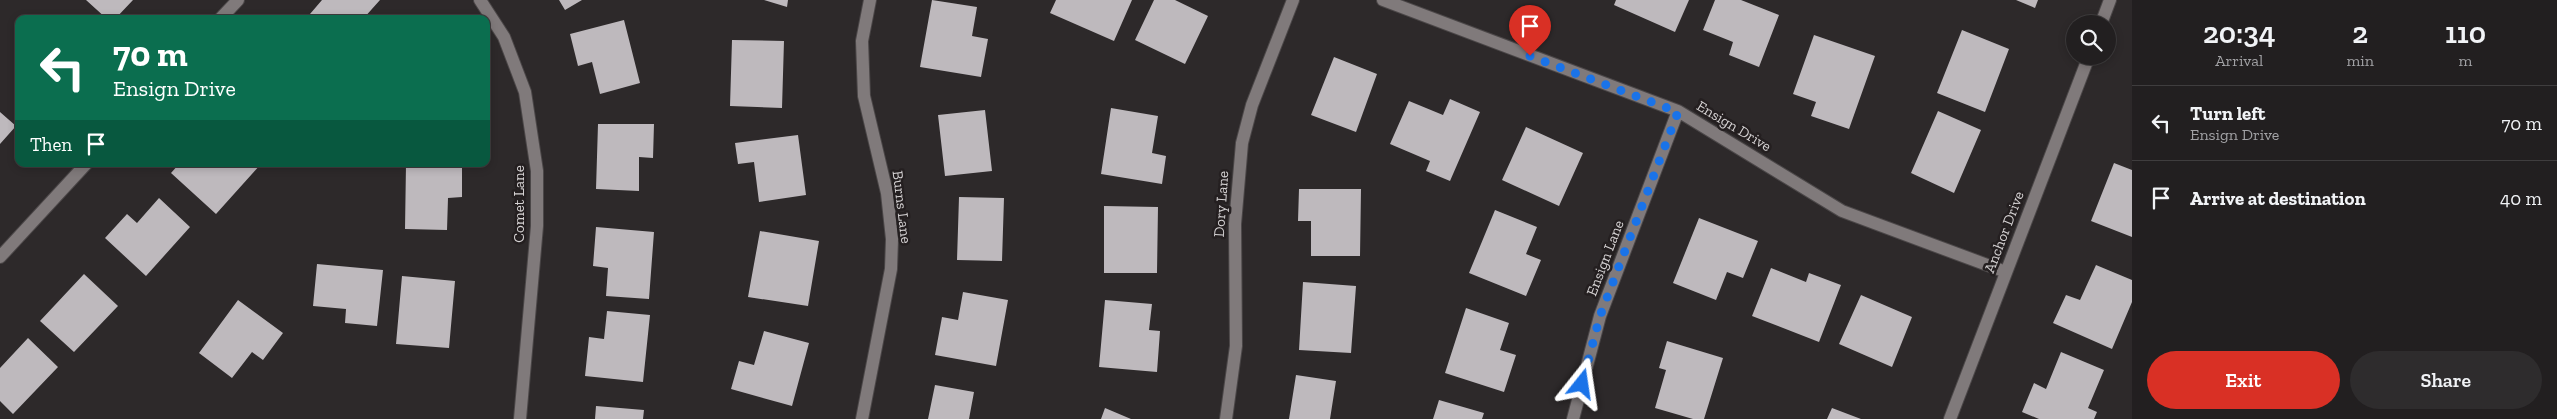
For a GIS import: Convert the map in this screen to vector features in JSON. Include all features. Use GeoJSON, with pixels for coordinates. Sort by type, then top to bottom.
{"type":"FeatureCollection","features":[{"type":"Feature","properties":{"kind":"street"},"geometry":{"type":"LineString","coordinates":[[224,15],[238,0]]}},
{"type":"Feature","properties":{"kind":"street","name":"Comet Lane"},"geometry":{"type":"LineString","coordinates":[[480,0],[504,36],[525,92],[538,171],[537,226],[520,419]]}},
{"type":"Feature","properties":{"kind":"street","name":"Burns Lane"},"geometry":{"type":"LineString","coordinates":[[862,419],[891,269],[892,239],[887,193],[864,96],[862,41],[870,0]]}},
{"type":"Feature","properties":{"kind":"street","name":"Dory Lane"},"geometry":{"type":"LineString","coordinates":[[1226,419],[1236,346],[1235,224],[1242,143],[1252,105],[1293,0]]}},
{"type":"Feature","properties":{"kind":"street","name":"Ensign Drive"},"geometry":{"type":"LineString","coordinates":[[1382,0],[1678,112],[1842,211],[2006,272]]}},
{"type":"Feature","properties":{"kind":"street"},"geometry":{"type":"LineString","coordinates":[[2104,15],[2110,0]]}},
{"type":"Feature","properties":{"kind":"street","name":"Anchor Drive"},"geometry":{"type":"LineString","coordinates":[[1950,419],[2086,65]]}},
{"type":"Feature","properties":{"kind":"street","name":"Ensign Lane"},"geometry":{"type":"LineString","coordinates":[[1573,419],[1600,316],[1678,112]]}},
{"type":"Feature","properties":{"kind":"street"},"geometry":{"type":"LineString","coordinates":[[0,257],[83,167]]}},
{"type":"Feature","properties":{"kind":"building"},"geometry":{"type":"Polygon","coordinates":[[[86,0],[133,0],[119,15],[103,15],[86,0]]]}},
{"type":"Feature","properties":{"kind":"building"},"geometry":{"type":"Polygon","coordinates":[[[322,0],[380,0],[367,15],[310,14],[322,0]]]}},
{"type":"Feature","properties":{"kind":"building"},"geometry":{"type":"Polygon","coordinates":[[[559,0],[582,0],[565,10],[559,0]]]}},
{"type":"Feature","properties":{"kind":"building"},"geometry":{"type":"Polygon","coordinates":[[[764,0],[788,0],[787,7],[764,0]]]}},
{"type":"Feature","properties":{"kind":"building"},"geometry":{"type":"Polygon","coordinates":[[[932,0],[977,7],[972,36],[988,39],[981,77],[920,67],[932,0]]]}},
{"type":"Feature","properties":{"kind":"building"},"geometry":{"type":"Polygon","coordinates":[[[1056,0],[1132,0],[1114,41],[1050,13],[1056,0]]]}},
{"type":"Feature","properties":{"kind":"building"},"geometry":{"type":"Polygon","coordinates":[[[1154,0],[1175,0],[1208,16],[1185,64],[1135,40],[1154,0]]]}},
{"type":"Feature","properties":{"kind":"building"},"geometry":{"type":"Polygon","coordinates":[[[1616,0],[1689,0],[1675,32],[1614,5],[1616,0]]]}},
{"type":"Feature","properties":{"kind":"building"},"geometry":{"type":"Polygon","coordinates":[[[1715,0],[1741,0],[1779,15],[1759,67],[1729,55],[1733,42],[1703,30],[1715,0]]]}},
{"type":"Feature","properties":{"kind":"building"},"geometry":{"type":"Polygon","coordinates":[[[2016,0],[2038,0],[2035,8],[2016,0]]]}},
{"type":"Feature","properties":{"kind":"building"},"geometry":{"type":"Polygon","coordinates":[[[624,20],[640,83],[600,94],[592,62],[578,66],[570,34],[624,20]]]}},
{"type":"Feature","properties":{"kind":"building"},"geometry":{"type":"Polygon","coordinates":[[[1962,30],[2009,49],[1985,112],[1937,93],[1962,30]]]}},
{"type":"Feature","properties":{"kind":"building"},"geometry":{"type":"Polygon","coordinates":[[[1814,35],[1875,56],[1849,129],[1811,116],[1816,102],[1793,94],[1814,35]]]}},
{"type":"Feature","properties":{"kind":"building"},"geometry":{"type":"Polygon","coordinates":[[[732,40],[784,41],[782,108],[730,106],[732,40]]]}},
{"type":"Feature","properties":{"kind":"building"},"geometry":{"type":"Polygon","coordinates":[[[1334,57],[1377,74],[1356,132],[1311,115],[1334,57]]]}},
{"type":"Feature","properties":{"kind":"building"},"geometry":{"type":"Polygon","coordinates":[[[1450,99],[1480,112],[1450,181],[1426,171],[1430,161],[1390,144],[1409,101],[1443,115],[1450,99]]]}},
{"type":"Feature","properties":{"kind":"building"},"geometry":{"type":"Polygon","coordinates":[[[1111,108],[1158,116],[1152,153],[1166,156],[1162,184],[1101,174],[1111,108]]]}},
{"type":"Feature","properties":{"kind":"building"},"geometry":{"type":"Polygon","coordinates":[[[985,110],[992,171],[945,176],[938,115],[985,110]]]}},
{"type":"Feature","properties":{"kind":"building"},"geometry":{"type":"Polygon","coordinates":[[[1938,111],[1981,130],[1954,193],[1911,173],[1938,111]]]}},
{"type":"Feature","properties":{"kind":"building"},"geometry":{"type":"Polygon","coordinates":[[[0,112],[15,127],[0,144],[0,112]]]}},
{"type":"Feature","properties":{"kind":"building"},"geometry":{"type":"Polygon","coordinates":[[[598,124],[654,124],[653,158],[639,157],[639,191],[596,189],[598,124]]]}},
{"type":"Feature","properties":{"kind":"building"},"geometry":{"type":"Polygon","coordinates":[[[1526,127],[1583,153],[1559,206],[1502,180],[1526,127]]]}},
{"type":"Feature","properties":{"kind":"building"},"geometry":{"type":"Polygon","coordinates":[[[798,135],[806,195],[759,202],[754,162],[738,164],[735,143],[798,135]]]}},
{"type":"Feature","properties":{"kind":"building"},"geometry":{"type":"Polygon","coordinates":[[[2114,163],[2132,170],[2132,237],[2091,221],[2114,163]]]}},
{"type":"Feature","properties":{"kind":"building"},"geometry":{"type":"Polygon","coordinates":[[[176,167],[258,167],[216,214],[171,173],[176,167]]]}},
{"type":"Feature","properties":{"kind":"building"},"geometry":{"type":"Polygon","coordinates":[[[406,167],[462,167],[462,197],[448,198],[447,230],[405,229],[406,167]]]}},
{"type":"Feature","properties":{"kind":"building"},"geometry":{"type":"Polygon","coordinates":[[[1299,189],[1361,189],[1360,256],[1311,256],[1311,221],[1298,221],[1299,189]]]}},
{"type":"Feature","properties":{"kind":"building"},"geometry":{"type":"Polygon","coordinates":[[[959,197],[1004,198],[1002,261],[957,260],[959,197]]]}},
{"type":"Feature","properties":{"kind":"building"},"geometry":{"type":"Polygon","coordinates":[[[159,198],[190,227],[146,276],[105,238],[127,214],[137,223],[159,198]]]}},
{"type":"Feature","properties":{"kind":"building"},"geometry":{"type":"Polygon","coordinates":[[[1104,206],[1158,207],[1157,273],[1104,273],[1104,206]]]}},
{"type":"Feature","properties":{"kind":"building"},"geometry":{"type":"Polygon","coordinates":[[[1495,210],[1537,227],[1526,254],[1541,260],[1526,296],[1469,273],[1495,210]]]}},
{"type":"Feature","properties":{"kind":"building"},"geometry":{"type":"Polygon","coordinates":[[[1699,218],[1758,241],[1743,278],[1727,272],[1716,300],[1673,283],[1699,218]]]}},
{"type":"Feature","properties":{"kind":"building"},"geometry":{"type":"Polygon","coordinates":[[[596,227],[654,232],[649,299],[606,296],[608,268],[593,266],[596,227]]]}},
{"type":"Feature","properties":{"kind":"building"},"geometry":{"type":"Polygon","coordinates":[[[760,231],[819,241],[808,306],[748,297],[760,231]]]}},
{"type":"Feature","properties":{"kind":"building"},"geometry":{"type":"Polygon","coordinates":[[[317,264],[383,270],[377,326],[345,323],[346,309],[313,306],[317,264]]]}},
{"type":"Feature","properties":{"kind":"building"},"geometry":{"type":"Polygon","coordinates":[[[2096,265],[2132,280],[2132,302],[2112,349],[2053,323],[2066,295],[2080,300],[2096,265]]]}},
{"type":"Feature","properties":{"kind":"building"},"geometry":{"type":"Polygon","coordinates":[[[1771,268],[1806,282],[1809,273],[1841,285],[1819,342],[1752,316],[1771,268]]]}},
{"type":"Feature","properties":{"kind":"building"},"geometry":{"type":"Polygon","coordinates":[[[84,274],[118,306],[74,352],[40,321],[84,274]]]}},
{"type":"Feature","properties":{"kind":"building"},"geometry":{"type":"Polygon","coordinates":[[[402,276],[455,281],[449,348],[396,344],[402,276]]]}},
{"type":"Feature","properties":{"kind":"building"},"geometry":{"type":"Polygon","coordinates":[[[1303,282],[1356,286],[1351,353],[1299,350],[1303,282]]]}},
{"type":"Feature","properties":{"kind":"building"},"geometry":{"type":"Polygon","coordinates":[[[963,292],[1008,300],[996,366],[935,355],[942,317],[958,320],[963,292]]]}},
{"type":"Feature","properties":{"kind":"building"},"geometry":{"type":"Polygon","coordinates":[[[1861,295],[1912,317],[1892,367],[1839,344],[1861,295]]]}},
{"type":"Feature","properties":{"kind":"building"},"geometry":{"type":"Polygon","coordinates":[[[238,300],[283,333],[263,360],[252,352],[232,378],[199,353],[238,300]]]}},
{"type":"Feature","properties":{"kind":"building"},"geometry":{"type":"Polygon","coordinates":[[[1105,300],[1152,304],[1149,330],[1160,331],[1157,372],[1099,367],[1105,300]]]}},
{"type":"Feature","properties":{"kind":"building"},"geometry":{"type":"Polygon","coordinates":[[[1466,308],[1509,323],[1500,350],[1516,355],[1504,392],[1445,373],[1466,308]]]}},
{"type":"Feature","properties":{"kind":"building"},"geometry":{"type":"Polygon","coordinates":[[[607,311],[650,315],[643,382],[585,376],[589,337],[604,339],[607,311]]]}},
{"type":"Feature","properties":{"kind":"building"},"geometry":{"type":"Polygon","coordinates":[[[764,331],[809,343],[792,406],[731,389],[739,361],[754,365],[764,331]]]}},
{"type":"Feature","properties":{"kind":"building"},"geometry":{"type":"Polygon","coordinates":[[[28,338],[58,367],[13,414],[0,401],[0,368],[28,338]]]}},
{"type":"Feature","properties":{"kind":"building"},"geometry":{"type":"Polygon","coordinates":[[[1667,341],[1723,358],[1704,419],[1693,419],[1655,408],[1666,370],[1659,368],[1667,341]]]}},
{"type":"Feature","properties":{"kind":"building"},"geometry":{"type":"Polygon","coordinates":[[[2061,352],[2104,370],[2088,408],[2097,412],[2094,419],[2039,419],[2022,412],[2034,383],[2046,389],[2061,352]]]}},
{"type":"Feature","properties":{"kind":"building"},"geometry":{"type":"Polygon","coordinates":[[[1296,375],[1336,381],[1330,419],[1289,419],[1296,375]]]}},
{"type":"Feature","properties":{"kind":"building"},"geometry":{"type":"Polygon","coordinates":[[[935,385],[974,392],[969,419],[928,419],[935,385]]]}},
{"type":"Feature","properties":{"kind":"building"},"geometry":{"type":"Polygon","coordinates":[[[1439,400],[1484,413],[1482,419],[1433,419],[1439,400]]]}},
{"type":"Feature","properties":{"kind":"building"},"geometry":{"type":"Polygon","coordinates":[[[596,406],[644,410],[643,419],[595,419],[596,406]]]}},
{"type":"Feature","properties":{"kind":"building"},"geometry":{"type":"Polygon","coordinates":[[[1105,408],[1131,419],[1101,419],[1105,408]]]}},
{"type":"Feature","properties":{"kind":"building"},"geometry":{"type":"Polygon","coordinates":[[[1832,408],[1861,419],[1827,419],[1832,408]]]}},
{"type":"Feature","properties":{"kind":"route"},"geometry":{"type":"LineString","coordinates":[[1530,56],[1678,112],[1600,316],[1582,384]]}}]}
